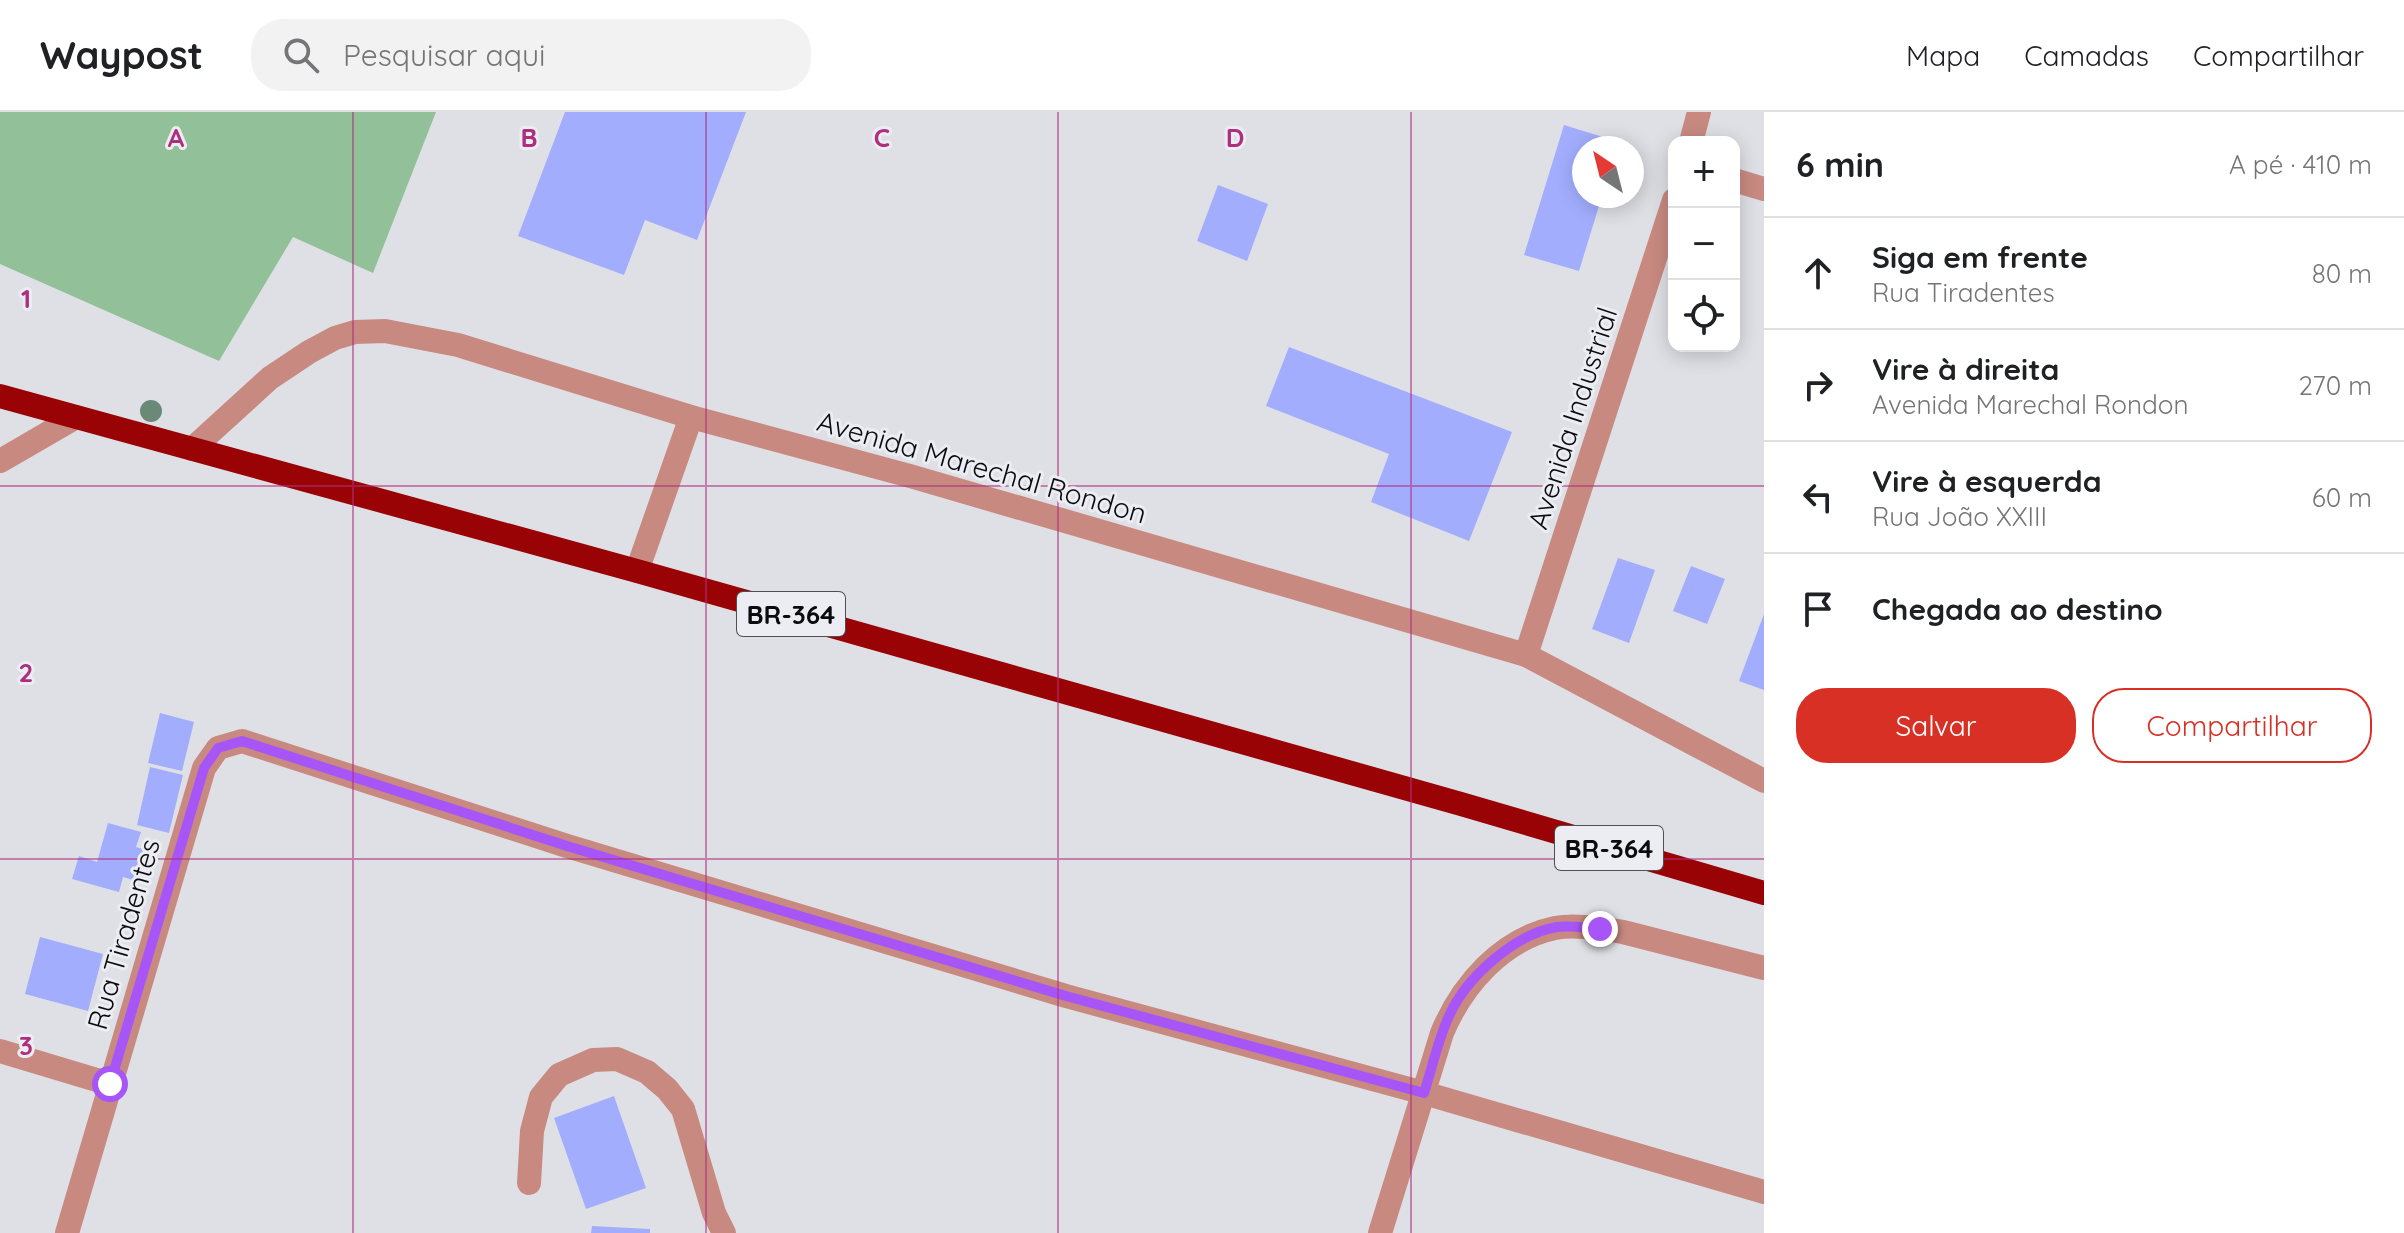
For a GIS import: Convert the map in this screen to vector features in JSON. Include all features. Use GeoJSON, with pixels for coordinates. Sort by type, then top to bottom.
{"type":"FeatureCollection","features":[{"type":"Feature","properties":{"kind":"highway","name":"BR-364"},"geometry":{"type":"LineString","coordinates":[[0,396],[637,571],[1764,893]]}},
{"type":"Feature","properties":{"kind":"street"},"geometry":{"type":"LineString","coordinates":[[1693,136],[1699,112]]}},
{"type":"Feature","properties":{"kind":"street"},"geometry":{"type":"LineString","coordinates":[[1740,182],[1764,189]]}},
{"type":"Feature","properties":{"kind":"street","name":"Avenida Industrial"},"geometry":{"type":"LineString","coordinates":[[1526,655],[1671,208]]}},
{"type":"Feature","properties":{"kind":"street","name":"Avenida Marechal Rondon"},"geometry":{"type":"LineString","coordinates":[[192,449],[270,378],[335,338],[355,332],[385,331],[458,345],[691,417],[925,481],[1526,655],[1764,781]]}},
{"type":"Feature","properties":{"kind":"street"},"geometry":{"type":"LineString","coordinates":[[0,461],[76,417]]}},
{"type":"Feature","properties":{"kind":"street"},"geometry":{"type":"LineString","coordinates":[[637,571],[691,417]]}},
{"type":"Feature","properties":{"kind":"street","name":"Rua Tiradentes"},"geometry":{"type":"LineString","coordinates":[[67,1233],[204,768],[218,748],[242,741],[567,846],[1066,996],[1424,1093]]}},
{"type":"Feature","properties":{"kind":"street"},"geometry":{"type":"LineString","coordinates":[[1380,1233],[1450,1012],[1479,973],[1512,946],[1556,927],[1623,932],[1764,968]]}},
{"type":"Feature","properties":{"kind":"street"},"geometry":{"type":"LineString","coordinates":[[0,1051],[110,1084]]}},
{"type":"Feature","properties":{"kind":"street"},"geometry":{"type":"LineString","coordinates":[[529,1183],[532,1131],[541,1097],[559,1075],[593,1060],[617,1059],[647,1072],[667,1089],[683,1109],[714,1213],[724,1233]]}},
{"type":"Feature","properties":{"kind":"street"},"geometry":{"type":"LineString","coordinates":[[1424,1093],[1764,1192]]}},
{"type":"Feature","properties":{"kind":"green space"},"geometry":{"type":"Polygon","coordinates":[[[0,112],[436,112],[373,273],[293,237],[219,361],[0,264],[0,112]]]}},
{"type":"Feature","properties":{"kind":"building"},"geometry":{"type":"Polygon","coordinates":[[[565,112],[746,112],[697,240],[645,220],[624,275],[518,236],[565,112]]]}},
{"type":"Feature","properties":{"kind":"building"},"geometry":{"type":"Polygon","coordinates":[[[1564,125],[1600,136],[1572,136],[1572,208],[1598,208],[1579,271],[1524,255],[1564,125]]]}},
{"type":"Feature","properties":{"kind":"building"},"geometry":{"type":"Polygon","coordinates":[[[1218,185],[1268,204],[1247,261],[1197,241],[1218,185]]]}},
{"type":"Feature","properties":{"kind":"building"},"geometry":{"type":"Polygon","coordinates":[[[1289,347],[1512,432],[1469,541],[1371,502],[1389,454],[1266,406],[1289,347]]]}},
{"type":"Feature","properties":{"kind":"building"},"geometry":{"type":"Polygon","coordinates":[[[1618,558],[1655,570],[1629,643],[1592,629],[1618,558]]]}},
{"type":"Feature","properties":{"kind":"building"},"geometry":{"type":"Polygon","coordinates":[[[1691,566],[1725,579],[1707,624],[1673,611],[1691,566]]]}},
{"type":"Feature","properties":{"kind":"building"},"geometry":{"type":"Polygon","coordinates":[[[1764,614],[1764,690],[1739,681],[1764,614]]]}},
{"type":"Feature","properties":{"kind":"building"},"geometry":{"type":"Polygon","coordinates":[[[160,713],[194,722],[182,771],[148,763],[160,713]]]}},
{"type":"Feature","properties":{"kind":"building"},"geometry":{"type":"Polygon","coordinates":[[[150,767],[183,775],[169,833],[137,825],[150,767]]]}},
{"type":"Feature","properties":{"kind":"building"},"geometry":{"type":"Polygon","coordinates":[[[108,823],[141,832],[136,847],[149,851],[140,882],[123,877],[119,892],[72,879],[79,856],[97,862],[108,823]]]}},
{"type":"Feature","properties":{"kind":"building"},"geometry":{"type":"Polygon","coordinates":[[[40,937],[103,954],[88,1011],[25,994],[40,937]]]}},
{"type":"Feature","properties":{"kind":"building"},"geometry":{"type":"Polygon","coordinates":[[[614,1096],[646,1188],[586,1209],[554,1118],[614,1096]]]}},
{"type":"Feature","properties":{"kind":"building"},"geometry":{"type":"Polygon","coordinates":[[[592,1226],[650,1229],[650,1233],[591,1233],[592,1226]]]}},
{"type":"Feature","properties":{"kind":"route"},"geometry":{"type":"LineString","coordinates":[[110,1084],[204,768],[218,748],[242,741],[567,846],[1066,996],[1424,1093],[1450,1012],[1479,973],[1512,946],[1556,927],[1600,929]]}}]}
